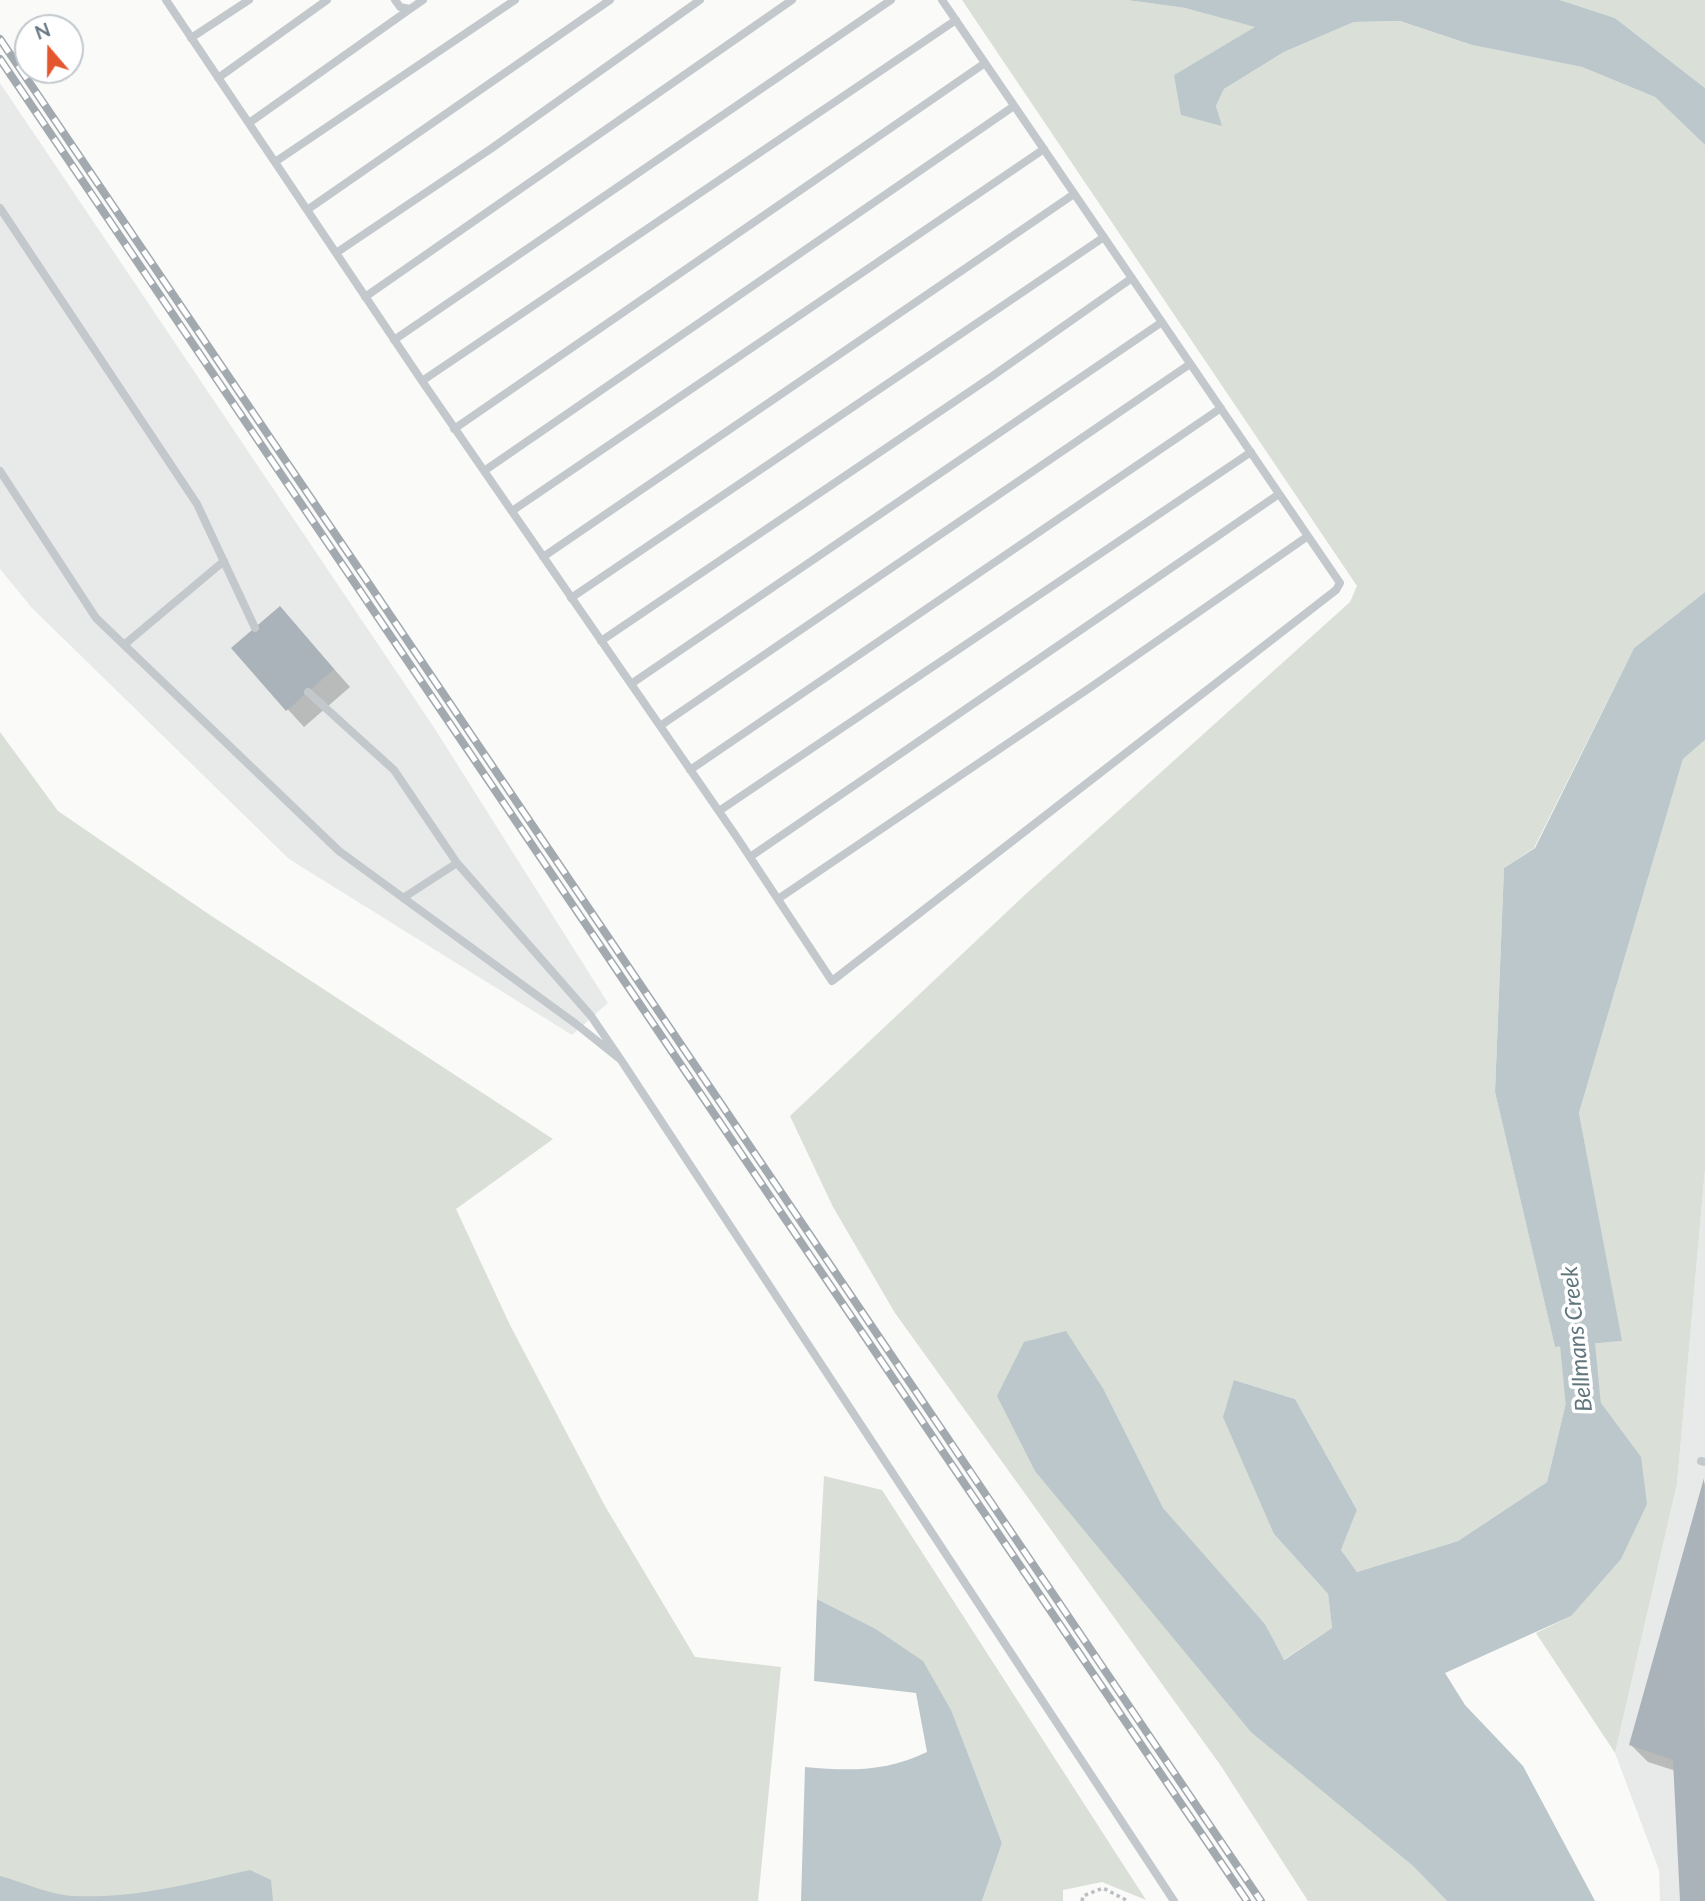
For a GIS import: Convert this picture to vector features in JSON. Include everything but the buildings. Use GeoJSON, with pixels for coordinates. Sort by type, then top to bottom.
{"type":"FeatureCollection","features":[{"type":"Feature","properties":{"kind":"lane"},"geometry":{"type":"LineString","coordinates":[[166,0],[454,429],[719,811],[832,981],[1336,590],[1339,583],[942,0]]}},
{"type":"Feature","properties":{"kind":"lane"},"geometry":{"type":"LineString","coordinates":[[191,38],[249,0]]}},
{"type":"Feature","properties":{"kind":"lane"},"geometry":{"type":"LineString","coordinates":[[218,78],[327,0]]}},
{"type":"Feature","properties":{"kind":"lane"},"geometry":{"type":"LineString","coordinates":[[395,0],[400,7],[410,9]]}},
{"type":"Feature","properties":{"kind":"lane"},"geometry":{"type":"LineString","coordinates":[[249,123],[424,0]]}},
{"type":"Feature","properties":{"kind":"lane"},"geometry":{"type":"LineString","coordinates":[[275,162],[515,0]]}},
{"type":"Feature","properties":{"kind":"lane"},"geometry":{"type":"LineString","coordinates":[[307,210],[610,0]]}},
{"type":"Feature","properties":{"kind":"lane"},"geometry":{"type":"LineString","coordinates":[[336,253],[492,148],[700,0]]}},
{"type":"Feature","properties":{"kind":"lane"},"geometry":{"type":"LineString","coordinates":[[365,297],[792,0]]}},
{"type":"Feature","properties":{"kind":"lane"},"geometry":{"type":"LineString","coordinates":[[394,340],[891,0]]}},
{"type":"Feature","properties":{"kind":"lane"},"geometry":{"type":"LineString","coordinates":[[422,381],[956,20]]}},
{"type":"Feature","properties":{"kind":"lane"},"geometry":{"type":"LineString","coordinates":[[454,429],[985,63]]}},
{"type":"Feature","properties":{"kind":"lane"},"geometry":{"type":"LineString","coordinates":[[484,471],[1014,106]]}},
{"type":"Feature","properties":{"kind":"lane"},"geometry":{"type":"LineString","coordinates":[[512,511],[1044,149]]}},
{"type":"Feature","properties":{"kind":"lane"},"geometry":{"type":"LineString","coordinates":[[543,557],[1074,194]]}},
{"type":"Feature","properties":{"kind":"lane"},"geometry":{"type":"LineString","coordinates":[[0,208],[197,504],[255,628]]}},
{"type":"Feature","properties":{"kind":"lane"},"geometry":{"type":"LineString","coordinates":[[572,598],[1104,237]]}},
{"type":"Feature","properties":{"kind":"lane"},"geometry":{"type":"LineString","coordinates":[[601,640],[991,377],[1132,278]]}},
{"type":"Feature","properties":{"kind":"lane"},"geometry":{"type":"LineString","coordinates":[[631,684],[1162,322]]}},
{"type":"Feature","properties":{"kind":"lane"},"geometry":{"type":"LineString","coordinates":[[660,726],[1190,364]]}},
{"type":"Feature","properties":{"kind":"lane"},"geometry":{"type":"LineString","coordinates":[[690,770],[1221,408]]}},
{"type":"Feature","properties":{"kind":"lane"},"geometry":{"type":"LineString","coordinates":[[719,811],[1251,452]]}},
{"type":"Feature","properties":{"kind":"lane"},"geometry":{"type":"LineString","coordinates":[[0,471],[96,618],[340,851],[621,1060]]}},
{"type":"Feature","properties":{"kind":"lane"},"geometry":{"type":"LineString","coordinates":[[750,857],[1279,494]]}},
{"type":"Feature","properties":{"kind":"lane"},"geometry":{"type":"LineString","coordinates":[[778,899],[1308,536]]}},
{"type":"Feature","properties":{"kind":"lane"},"geometry":{"type":"LineString","coordinates":[[125,644],[224,561]]}},
{"type":"Feature","properties":{"kind":"lane"},"geometry":{"type":"LineString","coordinates":[[308,692],[394,770],[457,863],[592,1016],[1174,1901]]}},
{"type":"Feature","properties":{"kind":"lane"},"geometry":{"type":"LineString","coordinates":[[403,898],[457,863]]}},
{"type":"Feature","properties":{"kind":"path"},"geometry":{"type":"LineString","coordinates":[[1082,1901],[1083,1896],[1103,1888],[1128,1901]]}},
{"type":"Feature","properties":{"kind":"shaded area"},"geometry":{"type":"Polygon","coordinates":[[[962,0],[1127,0],[1185,8],[1256,27],[1174,75],[1221,125],[1216,106],[1224,89],[1284,52],[1354,22],[1400,21],[1472,45],[1582,67],[1655,97],[1705,145],[1705,592],[1634,648],[1534,848],[1504,868],[1495,1092],[1555,1347],[1621,1341],[1579,1113],[1683,759],[1705,740],[1705,1169],[1677,1484],[1615,1753],[1536,1633],[1571,1616],[1568,1394],[1547,1482],[1458,1541],[1357,1572],[1341,1550],[1357,1510],[1295,1399],[1234,1380],[1274,1534],[1328,1594],[1332,1628],[1283,1660],[1265,1624],[1163,1509],[1104,1390],[1024,1342],[1412,1865],[1447,1901],[1308,1901],[1221,1766],[895,1313],[833,1207],[790,1116],[1028,892],[1350,602],[1357,586],[962,0]]]}},
{"type":"Feature","properties":{"kind":"shaded area"},"geometry":{"type":"Polygon","coordinates":[[[1560,0],[1705,0],[1705,88],[1615,18],[1560,0]]]}},
{"type":"Feature","properties":{"kind":"shaded area"},"geometry":{"type":"Polygon","coordinates":[[[0,83],[433,726],[608,1003],[572,1035],[289,859],[32,608],[0,569],[0,83]]]}},
{"type":"Feature","properties":{"kind":"shaded area"},"geometry":{"type":"Polygon","coordinates":[[[0,732],[58,811],[210,915],[553,1139],[456,1209],[510,1325],[605,1506],[695,1657],[781,1667],[758,1901],[0,1901],[0,732]]]}},
{"type":"Feature","properties":{"kind":"shaded area"},"geometry":{"type":"Polygon","coordinates":[[[1705,1169],[1705,1901],[1660,1901],[1659,1870],[1615,1753],[1677,1484],[1705,1169]]]}},
{"type":"Feature","properties":{"kind":"shaded area"},"geometry":{"type":"Polygon","coordinates":[[[824,1476],[882,1490],[1146,1900],[1102,1882],[1063,1890],[1063,1901],[982,1901],[1002,1843],[952,1712],[874,1628],[817,1599],[824,1476]]]}},
{"type":"Feature","properties":{"kind":"water"},"geometry":{"type":"Polygon","coordinates":[[[1127,0],[1560,0],[1615,18],[1705,88],[1705,145],[1655,97],[1582,67],[1472,45],[1400,21],[1354,22],[1284,52],[1224,89],[1216,106],[1222,126],[1181,115],[1174,75],[1255,27],[1185,8],[1127,0]]]}},
{"type":"Feature","properties":{"kind":"water"},"geometry":{"type":"Polygon","coordinates":[[[1705,592],[1705,740],[1683,759],[1579,1113],[1622,1341],[1555,1347],[1495,1092],[1504,868],[1535,848],[1634,648],[1705,592]]]}},
{"type":"Feature","properties":{"kind":"water"},"geometry":{"type":"Polygon","coordinates":[[[1066,1331],[1104,1390],[1163,1508],[1265,1624],[1284,1660],[1332,1628],[1328,1594],[1274,1534],[1223,1417],[1234,1380],[1295,1399],[1357,1510],[1341,1550],[1357,1572],[1458,1541],[1547,1482],[1568,1394],[1598,1399],[1641,1457],[1647,1504],[1621,1559],[1571,1616],[1445,1673],[1465,1705],[1523,1766],[1595,1901],[1447,1901],[1412,1865],[1251,1732],[1035,1471],[997,1396],[1024,1342],[1066,1331]]]}},
{"type":"Feature","properties":{"kind":"water"},"geometry":{"type":"Polygon","coordinates":[[[817,1599],[874,1628],[923,1661],[952,1712],[1002,1843],[982,1901],[801,1901],[805,1767],[882,1767],[927,1752],[916,1693],[814,1681],[817,1599]]]}},
{"type":"Feature","properties":{"kind":"water"},"geometry":{"type":"Polygon","coordinates":[[[250,1870],[271,1880],[273,1901],[0,1901],[0,1876],[55,1893],[96,1896],[163,1889],[250,1870]]]}},
{"type":"Feature","properties":{"kind":"waterway","name":"Bellmans Creek"},"geometry":{"type":"LineString","coordinates":[[1573,1297],[1587,1443]]}},
{"type":"Feature","properties":{"kind":"railway"},"geometry":{"type":"LineString","coordinates":[[0,39],[1261,1901]]}},
{"type":"Feature","properties":{"kind":"railway"},"geometry":{"type":"LineString","coordinates":[[0,59],[1247,1901]]}}]}
